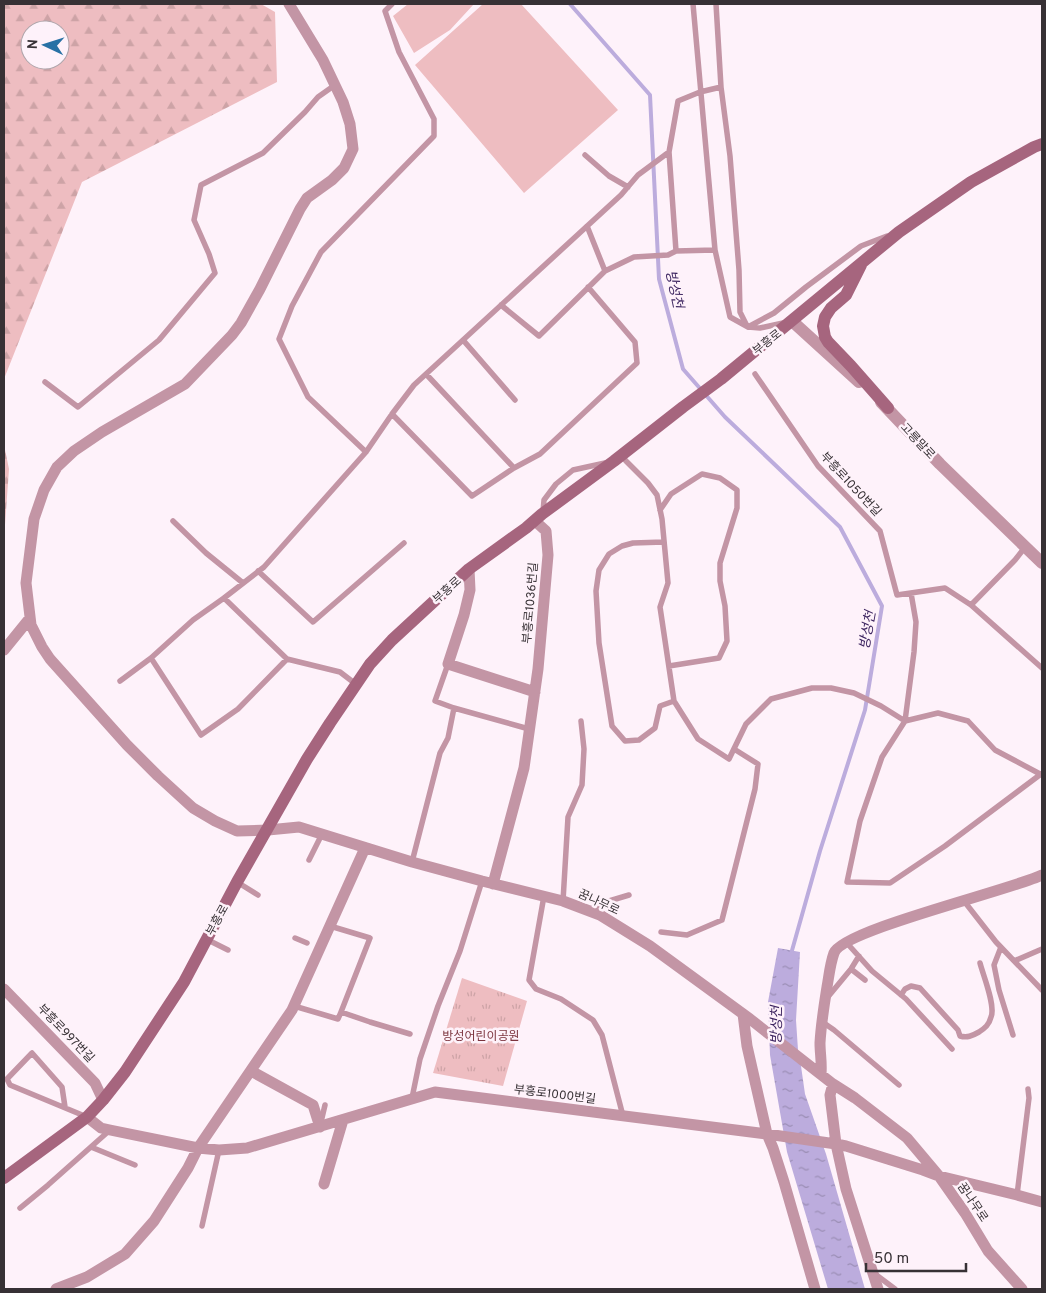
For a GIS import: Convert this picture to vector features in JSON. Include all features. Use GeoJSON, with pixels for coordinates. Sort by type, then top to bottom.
{"type":"FeatureCollection","features":[{"type":"Feature","properties":{"kind":"main road","name":"부흥로"},"geometry":{"type":"LineString","coordinates":[[4,1178],[87,1117],[125,1072],[184,982],[237,882],[307,759],[370,664],[392,640],[469,569],[721,379],[899,232],[971,182],[1042,144]]}},
{"type":"Feature","properties":{"kind":"main road"},"geometry":{"type":"LineString","coordinates":[[864,261],[846,295],[831,308],[825,317],[823,326],[828,342],[888,408]]}},
{"type":"Feature","properties":{"kind":"street","name":"꿈나무로"},"geometry":{"type":"LineString","coordinates":[[289,4],[323,60],[343,102],[350,124],[352,149],[344,168],[332,180],[307,198],[260,289],[232,336],[185,384],[102,432],[74,451],[52,474],[34,519],[26,584],[31,625],[38,640],[50,659],[127,745],[180,796],[204,815],[215,821],[237,831],[299,827],[412,862],[487,883],[563,901],[600,915],[650,946],[907,1138],[939,1176],[965,1213],[988,1251],[1022,1289]]}},
{"type":"Feature","properties":{"kind":"street","name":"고릉말로"},"geometry":{"type":"LineString","coordinates":[[792,321],[888,408],[940,464],[1042,562]]}},
{"type":"Feature","properties":{"kind":"street","name":"부흥로1036번길"},"geometry":{"type":"LineString","coordinates":[[487,883],[524,768],[535,692],[548,555],[546,531],[539,517]]}},
{"type":"Feature","properties":{"kind":"street"},"geometry":{"type":"LineString","coordinates":[[469,569],[470,590],[448,664],[535,692]]}},
{"type":"Feature","properties":{"kind":"street"},"geometry":{"type":"LineString","coordinates":[[4,650],[30,618]]}},
{"type":"Feature","properties":{"kind":"street"},"geometry":{"type":"LineString","coordinates":[[56,1289],[87,1277],[125,1254],[154,1221],[188,1168],[198,1148],[294,1006],[365,848]]}},
{"type":"Feature","properties":{"kind":"street"},"geometry":{"type":"LineString","coordinates":[[819,1072],[822,1063],[820,1046],[824,1002],[835,951],[846,942],[878,928],[1042,875]]}},
{"type":"Feature","properties":{"kind":"street","name":"부흥로997번길"},"geometry":{"type":"LineString","coordinates":[[4,989],[95,1083],[103,1100]]}},
{"type":"Feature","properties":{"kind":"street"},"geometry":{"type":"LineString","coordinates":[[747,1017],[747,1046],[767,1134],[784,1182],[815,1289]]}},
{"type":"Feature","properties":{"kind":"street"},"geometry":{"type":"LineString","coordinates":[[251,1070],[290,1088],[313,1105],[320,1127]]}},
{"type":"Feature","properties":{"kind":"street"},"geometry":{"type":"LineString","coordinates":[[833,1084],[830,1095],[836,1144],[846,1188],[878,1289]]}},
{"type":"Feature","properties":{"kind":"street","name":"부흥로1000번길"},"geometry":{"type":"LineString","coordinates":[[87,1117],[101,1128],[198,1148],[219,1150],[246,1148],[434,1092],[836,1144]]}},
{"type":"Feature","properties":{"kind":"street"},"geometry":{"type":"LineString","coordinates":[[324,1184],[343,1120]]}},
{"type":"Feature","properties":{"kind":"street","name":"꿈나무로"},"geometry":{"type":"LineString","coordinates":[[836,1144],[939,1176],[1042,1202]]}},
{"type":"Feature","properties":{"kind":"lane"},"geometry":{"type":"LineString","coordinates":[[366,452],[308,397],[279,340],[292,306],[320,252],[434,136],[434,119],[399,52],[385,12],[392,4]]}},
{"type":"Feature","properties":{"kind":"lane"},"geometry":{"type":"LineString","coordinates":[[693,4],[715,250],[730,317],[748,327],[760,328],[792,321]]}},
{"type":"Feature","properties":{"kind":"lane"},"geometry":{"type":"LineString","coordinates":[[716,4],[721,87],[730,156],[739,270],[740,312],[748,327]]}},
{"type":"Feature","properties":{"kind":"lane"},"geometry":{"type":"LineString","coordinates":[[45,382],[78,407],[159,340],[216,273],[194,220],[201,185],[263,153],[318,97],[335,85]]}},
{"type":"Feature","properties":{"kind":"lane"},"geometry":{"type":"LineString","coordinates":[[676,252],[669,152],[678,101],[700,92],[721,87]]}},
{"type":"Feature","properties":{"kind":"lane"},"geometry":{"type":"LineString","coordinates":[[120,681],[151,658],[193,620],[264,567],[366,452],[414,385],[621,195],[638,175],[669,152]]}},
{"type":"Feature","properties":{"kind":"lane"},"geometry":{"type":"LineString","coordinates":[[586,155],[609,176],[628,187]]}},
{"type":"Feature","properties":{"kind":"lane"},"geometry":{"type":"LineString","coordinates":[[587,226],[605,271]]}},
{"type":"Feature","properties":{"kind":"lane"},"geometry":{"type":"LineString","coordinates":[[748,327],[774,313],[861,246],[899,232]]}},
{"type":"Feature","properties":{"kind":"lane"},"geometry":{"type":"LineString","coordinates":[[501,305],[539,336],[605,271],[634,258],[676,252],[715,250]]}},
{"type":"Feature","properties":{"kind":"lane"},"geometry":{"type":"LineString","coordinates":[[392,414],[472,496],[514,468],[540,454],[637,363],[635,342],[588,287]]}},
{"type":"Feature","properties":{"kind":"lane"},"geometry":{"type":"LineString","coordinates":[[463,340],[515,400]]}},
{"type":"Feature","properties":{"kind":"lane"},"geometry":{"type":"LineString","coordinates":[[426,374],[514,468]]}},
{"type":"Feature","properties":{"kind":"lane","name":"부흥로1050번길"},"geometry":{"type":"LineString","coordinates":[[755,374],[818,466],[880,531],[897,596],[945,588],[971,605],[1042,668]]}},
{"type":"Feature","properties":{"kind":"lane"},"geometry":{"type":"LineString","coordinates":[[618,458],[648,483],[657,495],[668,583],[660,606],[674,702],[698,739],[729,759],[746,724],[771,699],[812,688],[831,688],[854,693],[904,721],[938,713],[968,721],[995,750],[1042,775],[946,846],[890,883],[847,882],[860,822],[882,757],[904,721],[914,652],[916,622],[912,593]]}},
{"type":"Feature","properties":{"kind":"lane"},"geometry":{"type":"LineString","coordinates":[[660,510],[671,494],[702,474],[720,478],[737,490],[737,508],[720,563],[720,581],[725,606],[727,641],[719,658],[669,666]]}},
{"type":"Feature","properties":{"kind":"lane"},"geometry":{"type":"LineString","coordinates":[[174,521],[206,553],[242,583]]}},
{"type":"Feature","properties":{"kind":"lane"},"geometry":{"type":"LineString","coordinates":[[664,542],[628,544],[609,554],[599,570],[596,591],[600,643],[612,726],[625,741],[639,740],[655,728],[660,706],[674,702]]}},
{"type":"Feature","properties":{"kind":"lane"},"geometry":{"type":"LineString","coordinates":[[258,571],[314,622],[404,543]]}},
{"type":"Feature","properties":{"kind":"lane"},"geometry":{"type":"LineString","coordinates":[[971,605],[1015,560],[1026,546]]}},
{"type":"Feature","properties":{"kind":"lane"},"geometry":{"type":"LineString","coordinates":[[224,598],[287,659],[340,672],[357,685]]}},
{"type":"Feature","properties":{"kind":"lane"},"geometry":{"type":"LineString","coordinates":[[1036,663],[1042,657]]}},
{"type":"Feature","properties":{"kind":"lane"},"geometry":{"type":"LineString","coordinates":[[151,658],[201,735],[238,709],[287,659]]}},
{"type":"Feature","properties":{"kind":"lane"},"geometry":{"type":"LineString","coordinates":[[448,664],[436,701],[454,708],[529,729]]}},
{"type":"Feature","properties":{"kind":"lane"},"geometry":{"type":"LineString","coordinates":[[412,862],[440,753],[448,738],[454,708]]}},
{"type":"Feature","properties":{"kind":"lane"},"geometry":{"type":"LineString","coordinates":[[563,901],[568,817],[582,786],[584,749],[581,721]]}},
{"type":"Feature","properties":{"kind":"lane"},"geometry":{"type":"LineString","coordinates":[[661,932],[687,935],[722,920],[755,789],[758,764],[734,749]]}},
{"type":"Feature","properties":{"kind":"lane"},"geometry":{"type":"LineString","coordinates":[[309,860],[322,834]]}},
{"type":"Feature","properties":{"kind":"lane"},"geometry":{"type":"LineString","coordinates":[[237,882],[258,895]]}},
{"type":"Feature","properties":{"kind":"lane"},"geometry":{"type":"LineString","coordinates":[[412,1099],[420,1059],[438,1006],[487,883]]}},
{"type":"Feature","properties":{"kind":"lane"},"geometry":{"type":"LineString","coordinates":[[588,910],[629,895]]}},
{"type":"Feature","properties":{"kind":"lane"},"geometry":{"type":"LineString","coordinates":[[544,896],[529,980],[536,989],[561,999],[593,1020],[602,1035],[623,1116]]}},
{"type":"Feature","properties":{"kind":"lane"},"geometry":{"type":"LineString","coordinates":[[964,901],[1001,948],[1042,990]]}},
{"type":"Feature","properties":{"kind":"lane"},"geometry":{"type":"LineString","coordinates":[[294,1006],[338,1019],[370,938],[330,926]]}},
{"type":"Feature","properties":{"kind":"lane"},"geometry":{"type":"LineString","coordinates":[[295,938],[307,943]]}},
{"type":"Feature","properties":{"kind":"lane"},"geometry":{"type":"LineString","coordinates":[[206,939],[228,950]]}},
{"type":"Feature","properties":{"kind":"lane"},"geometry":{"type":"LineString","coordinates":[[846,942],[872,971],[901,995],[952,1049]]}},
{"type":"Feature","properties":{"kind":"lane"},"geometry":{"type":"LineString","coordinates":[[1001,948],[994,965],[999,990],[1013,1034]]}},
{"type":"Feature","properties":{"kind":"lane"},"geometry":{"type":"LineString","coordinates":[[1014,961],[1042,950]]}},
{"type":"Feature","properties":{"kind":"lane"},"geometry":{"type":"LineString","coordinates":[[824,1002],[851,969],[859,956]]}},
{"type":"Feature","properties":{"kind":"lane"},"geometry":{"type":"LineString","coordinates":[[901,995],[905,989],[911,986],[920,988],[958,1030],[960,1036],[973,1036],[987,1026],[992,1016],[990,998],[980,963]]}},
{"type":"Feature","properties":{"kind":"lane"},"geometry":{"type":"LineString","coordinates":[[851,969],[865,980]]}},
{"type":"Feature","properties":{"kind":"lane"},"geometry":{"type":"LineString","coordinates":[[341,1012],[410,1034]]}},
{"type":"Feature","properties":{"kind":"lane"},"geometry":{"type":"LineString","coordinates":[[822,1021],[899,1085]]}},
{"type":"Feature","properties":{"kind":"lane"},"geometry":{"type":"LineString","coordinates":[[65,1107],[62,1087],[32,1052],[7,1079],[10,1085],[87,1117]]}},
{"type":"Feature","properties":{"kind":"lane"},"geometry":{"type":"LineString","coordinates":[[1017,1195],[1029,1098],[1028,1090]]}},
{"type":"Feature","properties":{"kind":"lane"},"geometry":{"type":"LineString","coordinates":[[320,1127],[325,1105]]}},
{"type":"Feature","properties":{"kind":"lane"},"geometry":{"type":"LineString","coordinates":[[20,1208],[110,1130]]}},
{"type":"Feature","properties":{"kind":"lane"},"geometry":{"type":"LineString","coordinates":[[91,1147],[135,1165]]}},
{"type":"Feature","properties":{"kind":"lane"},"geometry":{"type":"LineString","coordinates":[[202,1226],[219,1150]]}},
{"type":"Feature","properties":{"kind":"lane"},"geometry":{"type":"LineString","coordinates":[[873,1272],[895,1289]]}},
{"type":"Feature","properties":{"kind":"green space"},"geometry":{"type":"Polygon","coordinates":[[[4,4],[261,4],[275,12],[277,82],[82,182],[4,379],[4,4]]]}},
{"type":"Feature","properties":{"kind":"green space"},"geometry":{"type":"Polygon","coordinates":[[[408,4],[474,4],[450,30],[414,53],[393,16],[408,4]]]}},
{"type":"Feature","properties":{"kind":"green space"},"geometry":{"type":"Polygon","coordinates":[[[483,4],[521,4],[618,110],[524,193],[415,65],[483,4]]]}},
{"type":"Feature","properties":{"kind":"green space"},"geometry":{"type":"Polygon","coordinates":[[[4,445],[9,469],[4,539],[4,445]]]}},
{"type":"Feature","properties":{"kind":"green space","name":"방성어린이공원"},"geometry":{"type":"Polygon","coordinates":[[[462,978],[527,1001],[503,1086],[433,1073],[462,978]]]}},
{"type":"Feature","properties":{"kind":"water"},"geometry":{"type":"Polygon","coordinates":[[[778,948],[800,952],[796,1020],[798,1050],[805,1094],[826,1154],[865,1289],[828,1289],[787,1152],[770,1055],[768,1002],[778,948]]]}},
{"type":"Feature","properties":{"kind":"waterway","name":"방성천"},"geometry":{"type":"LineString","coordinates":[[570,4],[650,95],[659,279],[683,369],[725,417],[840,527],[882,606],[865,710],[820,851],[791,954]]}}]}
